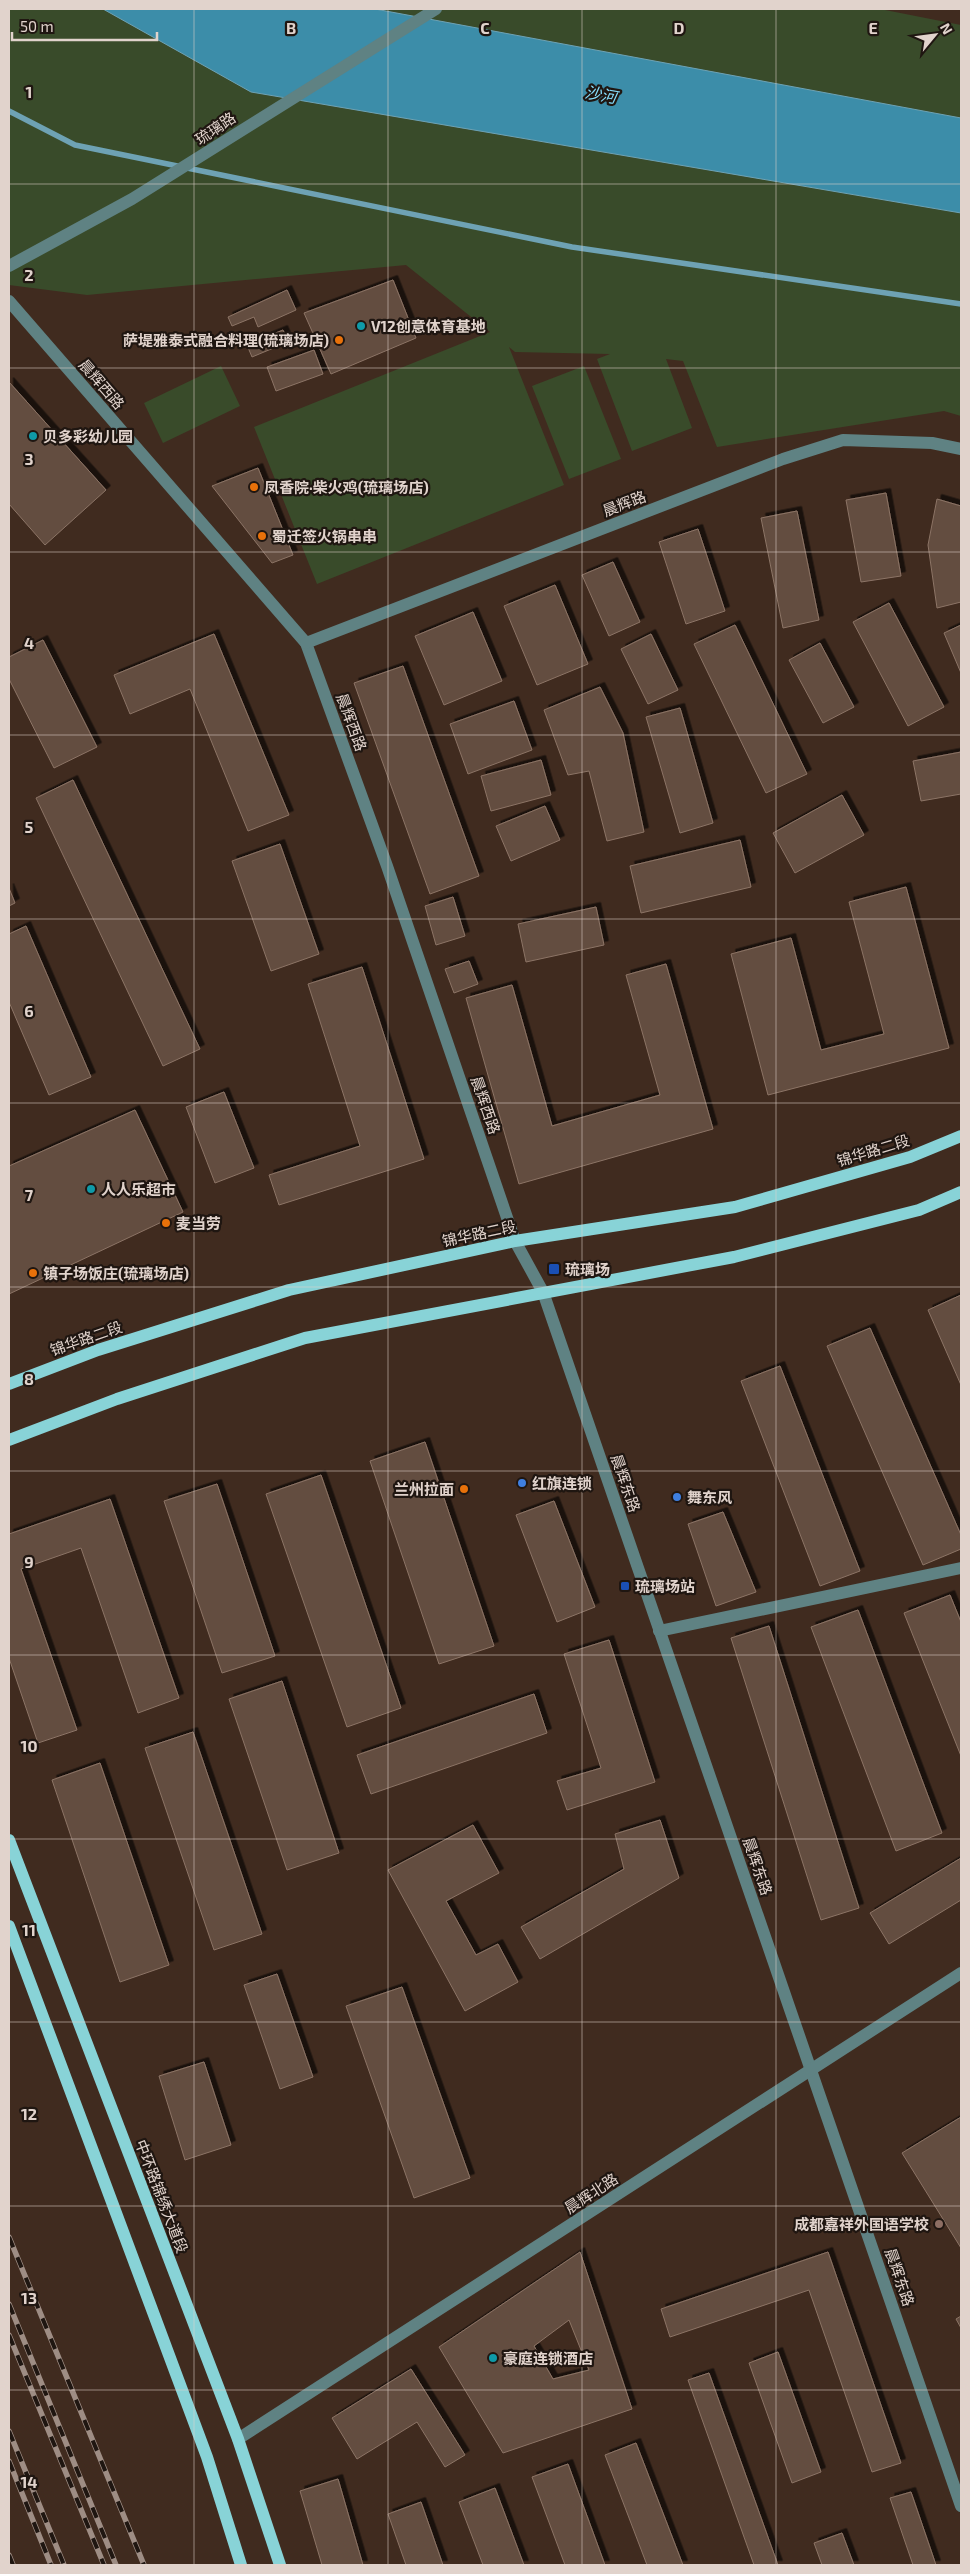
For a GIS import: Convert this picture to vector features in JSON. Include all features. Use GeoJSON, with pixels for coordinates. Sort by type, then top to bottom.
{"type":"FeatureCollection","features":[{"type":"Feature","properties":{"kind":"main road","name":"锦华路二段"},"geometry":{"type":"LineString","coordinates":[[9,1384],[98,1350],[289,1290],[515,1241],[735,1207],[910,1157],[961,1136]]}},
{"type":"Feature","properties":{"kind":"main road"},"geometry":{"type":"LineString","coordinates":[[9,1440],[117,1399],[305,1338],[734,1257],[919,1210],[961,1192]]}},
{"type":"Feature","properties":{"kind":"main road","name":"中环路锦绣大道段"},"geometry":{"type":"LineString","coordinates":[[9,1840],[238,2439],[280,2565]]}},
{"type":"Feature","properties":{"kind":"main road"},"geometry":{"type":"LineString","coordinates":[[9,1926],[207,2457],[241,2565]]}},
{"type":"Feature","properties":{"kind":"street","name":"琉璃路"},"geometry":{"type":"LineString","coordinates":[[9,266],[132,200],[264,115],[436,9]]}},
{"type":"Feature","properties":{"kind":"street","name":"晨辉西路"},"geometry":{"type":"LineString","coordinates":[[9,302],[306,643],[387,866],[515,1241]]}},
{"type":"Feature","properties":{"kind":"street","name":"晨辉路"},"geometry":{"type":"LineString","coordinates":[[306,643],[783,459],[843,440],[932,443],[961,449]]}},
{"type":"Feature","properties":{"kind":"street","name":"晨辉东路"},"geometry":{"type":"LineString","coordinates":[[515,1241],[543,1292],[961,2506]]}},
{"type":"Feature","properties":{"kind":"street"},"geometry":{"type":"LineString","coordinates":[[659,1631],[961,1568]]}},
{"type":"Feature","properties":{"kind":"street","name":"晨辉北路"},"geometry":{"type":"LineString","coordinates":[[238,2439],[961,1973]]}},
{"type":"Feature","properties":{"kind":"green space"},"geometry":{"type":"Polygon","coordinates":[[[9,9],[880,9],[961,25],[961,416],[944,411],[717,447],[683,361],[666,359],[692,428],[632,451],[597,359],[610,354],[515,352],[509,347],[564,485],[317,584],[254,427],[490,332],[406,265],[87,295],[9,285],[9,9]]]}},
{"type":"Feature","properties":{"kind":"green space"},"geometry":{"type":"Polygon","coordinates":[[[221,366],[240,406],[163,443],[144,403],[221,366]]]}},
{"type":"Feature","properties":{"kind":"green space"},"geometry":{"type":"Polygon","coordinates":[[[584,366],[621,459],[569,479],[532,386],[584,366]]]}},
{"type":"Feature","properties":{"kind":"water","name":"沙河"},"geometry":{"type":"Polygon","coordinates":[[[103,9],[375,9],[961,118],[961,213],[251,92],[103,9]]]}},
{"type":"Feature","properties":{"kind":"building","name":"V12创意体育基地"},"geometry":{"type":"Polygon","coordinates":[[[393,280],[416,338],[331,374],[304,313],[393,280]]]}},
{"type":"Feature","properties":{"kind":"building"},"geometry":{"type":"Polygon","coordinates":[[[287,290],[296,310],[258,327],[254,317],[232,326],[228,317],[287,290]]]}},
{"type":"Feature","properties":{"kind":"building"},"geometry":{"type":"Polygon","coordinates":[[[283,330],[288,342],[252,357],[247,345],[283,330]]]}},
{"type":"Feature","properties":{"kind":"building"},"geometry":{"type":"Polygon","coordinates":[[[314,350],[323,374],[276,391],[267,367],[314,350]]]}},
{"type":"Feature","properties":{"kind":"building","name":"贝多彩幼儿园"},"geometry":{"type":"Polygon","coordinates":[[[9,382],[106,490],[45,545],[9,504],[9,382]]]}},
{"type":"Feature","properties":{"kind":"building"},"geometry":{"type":"Polygon","coordinates":[[[258,468],[293,555],[272,563],[212,486],[258,468]]]}},
{"type":"Feature","properties":{"kind":"building"},"geometry":{"type":"Polygon","coordinates":[[[886,493],[901,576],[861,582],[846,500],[886,493]]]}},
{"type":"Feature","properties":{"kind":"building"},"geometry":{"type":"Polygon","coordinates":[[[937,499],[961,506],[961,602],[937,608],[928,545],[937,499]]]}},
{"type":"Feature","properties":{"kind":"building"},"geometry":{"type":"Polygon","coordinates":[[[797,511],[819,620],[783,628],[761,518],[797,511]]]}},
{"type":"Feature","properties":{"kind":"building"},"geometry":{"type":"Polygon","coordinates":[[[698,529],[725,611],[686,624],[659,542],[698,529]]]}},
{"type":"Feature","properties":{"kind":"building"},"geometry":{"type":"Polygon","coordinates":[[[613,562],[640,622],[609,636],[582,575],[613,562]]]}},
{"type":"Feature","properties":{"kind":"building"},"geometry":{"type":"Polygon","coordinates":[[[555,585],[588,664],[537,685],[504,606],[555,585]]]}},
{"type":"Feature","properties":{"kind":"building"},"geometry":{"type":"Polygon","coordinates":[[[889,603],[944,707],[908,726],[853,622],[889,603]]]}},
{"type":"Feature","properties":{"kind":"building"},"geometry":{"type":"Polygon","coordinates":[[[473,612],[502,681],[444,705],[415,636],[473,612]]]}},
{"type":"Feature","properties":{"kind":"building"},"geometry":{"type":"Polygon","coordinates":[[[735,625],[807,774],[766,793],[694,644],[735,625]]]}},
{"type":"Feature","properties":{"kind":"building"},"geometry":{"type":"Polygon","coordinates":[[[961,625],[961,673],[944,633],[961,625]]]}},
{"type":"Feature","properties":{"kind":"building"},"geometry":{"type":"Polygon","coordinates":[[[214,634],[289,815],[248,831],[190,689],[130,714],[114,675],[214,634]]]}},
{"type":"Feature","properties":{"kind":"building"},"geometry":{"type":"Polygon","coordinates":[[[651,634],[678,690],[648,704],[621,649],[651,634]]]}},
{"type":"Feature","properties":{"kind":"building"},"geometry":{"type":"Polygon","coordinates":[[[43,640],[97,747],[54,768],[9,679],[9,657],[43,640]]]}},
{"type":"Feature","properties":{"kind":"building"},"geometry":{"type":"Polygon","coordinates":[[[820,643],[854,707],[823,723],[789,660],[820,643]]]}},
{"type":"Feature","properties":{"kind":"building"},"geometry":{"type":"Polygon","coordinates":[[[403,666],[479,876],[430,894],[354,683],[403,666]]]}},
{"type":"Feature","properties":{"kind":"building"},"geometry":{"type":"Polygon","coordinates":[[[600,687],[623,733],[644,832],[607,841],[589,771],[568,775],[544,710],[600,687]]]}},
{"type":"Feature","properties":{"kind":"building"},"geometry":{"type":"Polygon","coordinates":[[[514,701],[532,750],[468,774],[450,724],[514,701]]]}},
{"type":"Feature","properties":{"kind":"building"},"geometry":{"type":"Polygon","coordinates":[[[680,708],[713,823],[680,833],[646,717],[680,708]]]}},
{"type":"Feature","properties":{"kind":"building"},"geometry":{"type":"Polygon","coordinates":[[[961,752],[961,794],[921,801],[913,761],[961,752]]]}},
{"type":"Feature","properties":{"kind":"building"},"geometry":{"type":"Polygon","coordinates":[[[541,760],[551,795],[491,811],[481,776],[541,760]]]}},
{"type":"Feature","properties":{"kind":"building"},"geometry":{"type":"Polygon","coordinates":[[[73,780],[200,1049],[163,1066],[36,798],[73,780]]]}},
{"type":"Feature","properties":{"kind":"building"},"geometry":{"type":"Polygon","coordinates":[[[842,795],[864,835],[795,873],[773,833],[842,795]]]}},
{"type":"Feature","properties":{"kind":"building"},"geometry":{"type":"Polygon","coordinates":[[[545,806],[560,840],[511,861],[496,826],[545,806]]]}},
{"type":"Feature","properties":{"kind":"building"},"geometry":{"type":"Polygon","coordinates":[[[740,840],[751,887],[641,913],[630,866],[740,840]]]}},
{"type":"Feature","properties":{"kind":"building"},"geometry":{"type":"Polygon","coordinates":[[[280,844],[319,954],[271,971],[232,861],[280,844]]]}},
{"type":"Feature","properties":{"kind":"building"},"geometry":{"type":"Polygon","coordinates":[[[906,887],[949,1048],[768,1095],[731,954],[791,938],[821,1050],[884,1034],[849,902],[906,887]]]}},
{"type":"Feature","properties":{"kind":"building"},"geometry":{"type":"Polygon","coordinates":[[[9,888],[15,903],[9,906],[9,888]]]}},
{"type":"Feature","properties":{"kind":"building"},"geometry":{"type":"Polygon","coordinates":[[[453,897],[465,936],[436,945],[425,906],[453,897]]]}},
{"type":"Feature","properties":{"kind":"building"},"geometry":{"type":"Polygon","coordinates":[[[596,907],[604,945],[526,962],[518,924],[596,907]]]}},
{"type":"Feature","properties":{"kind":"building"},"geometry":{"type":"Polygon","coordinates":[[[26,926],[91,1077],[49,1095],[9,1002],[9,934],[26,926]]]}},
{"type":"Feature","properties":{"kind":"building"},"geometry":{"type":"Polygon","coordinates":[[[469,961],[478,984],[454,993],[445,969],[469,961]]]}},
{"type":"Feature","properties":{"kind":"building"},"geometry":{"type":"Polygon","coordinates":[[[666,964],[713,1129],[519,1184],[466,998],[512,985],[552,1126],[660,1095],[626,975],[666,964]]]}},
{"type":"Feature","properties":{"kind":"building"},"geometry":{"type":"Polygon","coordinates":[[[362,967],[424,1159],[279,1205],[269,1175],[360,1146],[308,984],[362,967]]]}},
{"type":"Feature","properties":{"kind":"building"},"geometry":{"type":"Polygon","coordinates":[[[224,1092],[254,1168],[215,1183],[186,1107],[224,1092]]]}},
{"type":"Feature","properties":{"kind":"building","name":"人人乐超市"},"geometry":{"type":"Polygon","coordinates":[[[135,1110],[183,1212],[9,1294],[9,1166],[135,1110]]]}},
{"type":"Feature","properties":{"kind":"building"},"geometry":{"type":"Polygon","coordinates":[[[961,1295],[961,1385],[928,1310],[961,1295]]]}},
{"type":"Feature","properties":{"kind":"building"},"geometry":{"type":"Polygon","coordinates":[[[870,1328],[961,1535],[961,1549],[923,1565],[827,1346],[870,1328]]]}},
{"type":"Feature","properties":{"kind":"building"},"geometry":{"type":"Polygon","coordinates":[[[780,1366],[860,1571],[820,1586],[741,1381],[780,1366]]]}},
{"type":"Feature","properties":{"kind":"building"},"geometry":{"type":"Polygon","coordinates":[[[425,1442],[494,1646],[439,1664],[370,1461],[425,1442]]]}},
{"type":"Feature","properties":{"kind":"building"},"geometry":{"type":"Polygon","coordinates":[[[321,1475],[401,1708],[347,1727],[266,1494],[321,1475]]]}},
{"type":"Feature","properties":{"kind":"building"},"geometry":{"type":"Polygon","coordinates":[[[217,1484],[275,1656],[222,1673],[164,1501],[217,1484]]]}},
{"type":"Feature","properties":{"kind":"building"},"geometry":{"type":"Polygon","coordinates":[[[110,1499],[179,1698],[138,1713],[81,1548],[21,1569],[77,1730],[38,1743],[9,1658],[9,1534],[110,1499]]]}},
{"type":"Feature","properties":{"kind":"building"},"geometry":{"type":"Polygon","coordinates":[[[554,1501],[595,1607],[557,1622],[516,1515],[554,1501]]]}},
{"type":"Feature","properties":{"kind":"building"},"geometry":{"type":"Polygon","coordinates":[[[723,1512],[756,1592],[716,1606],[688,1524],[723,1512]]]}},
{"type":"Feature","properties":{"kind":"building"},"geometry":{"type":"Polygon","coordinates":[[[950,1595],[961,1622],[961,1756],[904,1613],[950,1595]]]}},
{"type":"Feature","properties":{"kind":"building"},"geometry":{"type":"Polygon","coordinates":[[[858,1610],[942,1833],[896,1851],[811,1627],[858,1610]]]}},
{"type":"Feature","properties":{"kind":"building"},"geometry":{"type":"Polygon","coordinates":[[[769,1626],[859,1908],[821,1920],[731,1638],[769,1626]]]}},
{"type":"Feature","properties":{"kind":"building"},"geometry":{"type":"Polygon","coordinates":[[[609,1640],[655,1782],[567,1810],[557,1781],[601,1768],[564,1654],[609,1640]]]}},
{"type":"Feature","properties":{"kind":"building"},"geometry":{"type":"Polygon","coordinates":[[[282,1681],[339,1853],[287,1870],[229,1699],[282,1681]]]}},
{"type":"Feature","properties":{"kind":"building"},"geometry":{"type":"Polygon","coordinates":[[[534,1694],[547,1733],[371,1794],[357,1755],[534,1694]]]}},
{"type":"Feature","properties":{"kind":"building"},"geometry":{"type":"Polygon","coordinates":[[[193,1732],[262,1934],[214,1950],[145,1748],[193,1732]]]}},
{"type":"Feature","properties":{"kind":"building"},"geometry":{"type":"Polygon","coordinates":[[[100,1763],[169,1965],[120,1982],[52,1780],[100,1763]]]}},
{"type":"Feature","properties":{"kind":"building"},"geometry":{"type":"Polygon","coordinates":[[[660,1820],[679,1878],[540,1959],[521,1927],[624,1869],[615,1834],[660,1820]]]}},
{"type":"Feature","properties":{"kind":"building"},"geometry":{"type":"Polygon","coordinates":[[[473,1825],[499,1873],[446,1901],[476,1955],[498,1944],[518,1982],[465,2011],[388,1870],[473,1825]]]}},
{"type":"Feature","properties":{"kind":"building"},"geometry":{"type":"Polygon","coordinates":[[[961,1858],[961,1900],[889,1944],[870,1913],[961,1858]]]}},
{"type":"Feature","properties":{"kind":"building"},"geometry":{"type":"Polygon","coordinates":[[[277,1974],[313,2077],[280,2089],[244,1985],[277,1974]]]}},
{"type":"Feature","properties":{"kind":"building"},"geometry":{"type":"Polygon","coordinates":[[[402,1987],[470,2178],[414,2198],[346,2006],[402,1987]]]}},
{"type":"Feature","properties":{"kind":"building"},"geometry":{"type":"Polygon","coordinates":[[[204,2062],[231,2145],[185,2160],[159,2076],[204,2062]]]}},
{"type":"Feature","properties":{"kind":"building"},"geometry":{"type":"Polygon","coordinates":[[[961,2117],[961,2248],[902,2153],[961,2117]]]}},
{"type":"Feature","properties":{"kind":"building","name":"豪庭连锁酒店"},"geometry":{"type":"Polygon","coordinates":[[[580,2252],[632,2409],[503,2453],[439,2347],[580,2252]],[[569,2320],[534,2346],[553,2379],[589,2370],[569,2320]]]}},
{"type":"Feature","properties":{"kind":"building"},"geometry":{"type":"Polygon","coordinates":[[[828,2252],[901,2463],[872,2472],[809,2290],[670,2337],[661,2309],[828,2252]]]}},
{"type":"Feature","properties":{"kind":"building"},"geometry":{"type":"Polygon","coordinates":[[[961,2316],[961,2328],[956,2319],[961,2316]]]}},
{"type":"Feature","properties":{"kind":"building"},"geometry":{"type":"Polygon","coordinates":[[[778,2352],[821,2472],[792,2483],[749,2363],[778,2352]]]}},
{"type":"Feature","properties":{"kind":"building"},"geometry":{"type":"Polygon","coordinates":[[[411,2369],[465,2455],[445,2467],[417,2422],[357,2459],[332,2418],[411,2369]]]}},
{"type":"Feature","properties":{"kind":"building"},"geometry":{"type":"Polygon","coordinates":[[[709,2373],[778,2565],[754,2565],[688,2380],[709,2373]]]}},
{"type":"Feature","properties":{"kind":"building"},"geometry":{"type":"Polygon","coordinates":[[[636,2443],[683,2565],[647,2565],[605,2455],[636,2443]]]}},
{"type":"Feature","properties":{"kind":"building"},"geometry":{"type":"Polygon","coordinates":[[[568,2464],[605,2565],[565,2565],[532,2477],[568,2464]]]}},
{"type":"Feature","properties":{"kind":"building"},"geometry":{"type":"Polygon","coordinates":[[[338,2479],[363,2565],[322,2565],[300,2491],[338,2479]]]}},
{"type":"Feature","properties":{"kind":"building"},"geometry":{"type":"Polygon","coordinates":[[[495,2488],[524,2565],[483,2565],[459,2502],[495,2488]]]}},
{"type":"Feature","properties":{"kind":"building"},"geometry":{"type":"Polygon","coordinates":[[[911,2492],[936,2565],[913,2565],[890,2498],[911,2492]]]}},
{"type":"Feature","properties":{"kind":"building"},"geometry":{"type":"Polygon","coordinates":[[[421,2502],[443,2565],[406,2565],[388,2514],[421,2502]]]}},
{"type":"Feature","properties":{"kind":"building"},"geometry":{"type":"Polygon","coordinates":[[[842,2533],[854,2565],[822,2565],[814,2543],[842,2533]]]}},
{"type":"Feature","properties":{"kind":"waterway"},"geometry":{"type":"LineString","coordinates":[[9,111],[75,145],[572,247],[961,304]]}},
{"type":"Feature","properties":{"kind":"railway"},"geometry":{"type":"LineString","coordinates":[[9,2237],[144,2565]]}},
{"type":"Feature","properties":{"kind":"railway"},"geometry":{"type":"LineString","coordinates":[[9,2304],[116,2565]]}},
{"type":"Feature","properties":{"kind":"railway"},"geometry":{"type":"LineString","coordinates":[[9,2335],[104,2565]]}},
{"type":"Feature","properties":{"kind":"railway"},"geometry":{"type":"LineString","coordinates":[[9,2431],[64,2565]]}},
{"type":"Feature","properties":{"kind":"railway"},"geometry":{"type":"LineString","coordinates":[[9,2461],[51,2565]]}},
{"type":"Feature","properties":{"kind":"railway"},"geometry":{"type":"LineString","coordinates":[[9,2555],[13,2565]]}},
{"type":"Feature","properties":{"kind":"place","name":"V12创意体育基地"},"geometry":{"type":"Point","coordinates":[361,326]}},
{"type":"Feature","properties":{"kind":"place","name":"萨堤雅泰式融合料理(琉璃场店)"},"geometry":{"type":"Point","coordinates":[339,340]}},
{"type":"Feature","properties":{"kind":"place","name":"贝多彩幼儿园"},"geometry":{"type":"Point","coordinates":[33,436]}},
{"type":"Feature","properties":{"kind":"place","name":"凤香院·柴火鸡(琉璃场店)"},"geometry":{"type":"Point","coordinates":[254,487]}},
{"type":"Feature","properties":{"kind":"place","name":"蜀迁签火锅串串"},"geometry":{"type":"Point","coordinates":[262,536]}},
{"type":"Feature","properties":{"kind":"place","name":"人人乐超市"},"geometry":{"type":"Point","coordinates":[91,1189]}},
{"type":"Feature","properties":{"kind":"place","name":"麦当劳"},"geometry":{"type":"Point","coordinates":[166,1223]}},
{"type":"Feature","properties":{"kind":"place","name":"琉璃场"},"geometry":{"type":"Point","coordinates":[554,1269]}},
{"type":"Feature","properties":{"kind":"place","name":"镇子场饭庄(琉璃场店)"},"geometry":{"type":"Point","coordinates":[33,1273]}},
{"type":"Feature","properties":{"kind":"place","name":"红旗连锁"},"geometry":{"type":"Point","coordinates":[522,1483]}},
{"type":"Feature","properties":{"kind":"place","name":"兰州拉面"},"geometry":{"type":"Point","coordinates":[464,1489]}},
{"type":"Feature","properties":{"kind":"place","name":"舞东风"},"geometry":{"type":"Point","coordinates":[677,1497]}},
{"type":"Feature","properties":{"kind":"place","name":"琉璃场站"},"geometry":{"type":"Point","coordinates":[625,1586]}},
{"type":"Feature","properties":{"kind":"place","name":"成都嘉祥外国语学校"},"geometry":{"type":"Point","coordinates":[939,2224]}},
{"type":"Feature","properties":{"kind":"place","name":"豪庭连锁酒店"},"geometry":{"type":"Point","coordinates":[493,2358]}}]}
